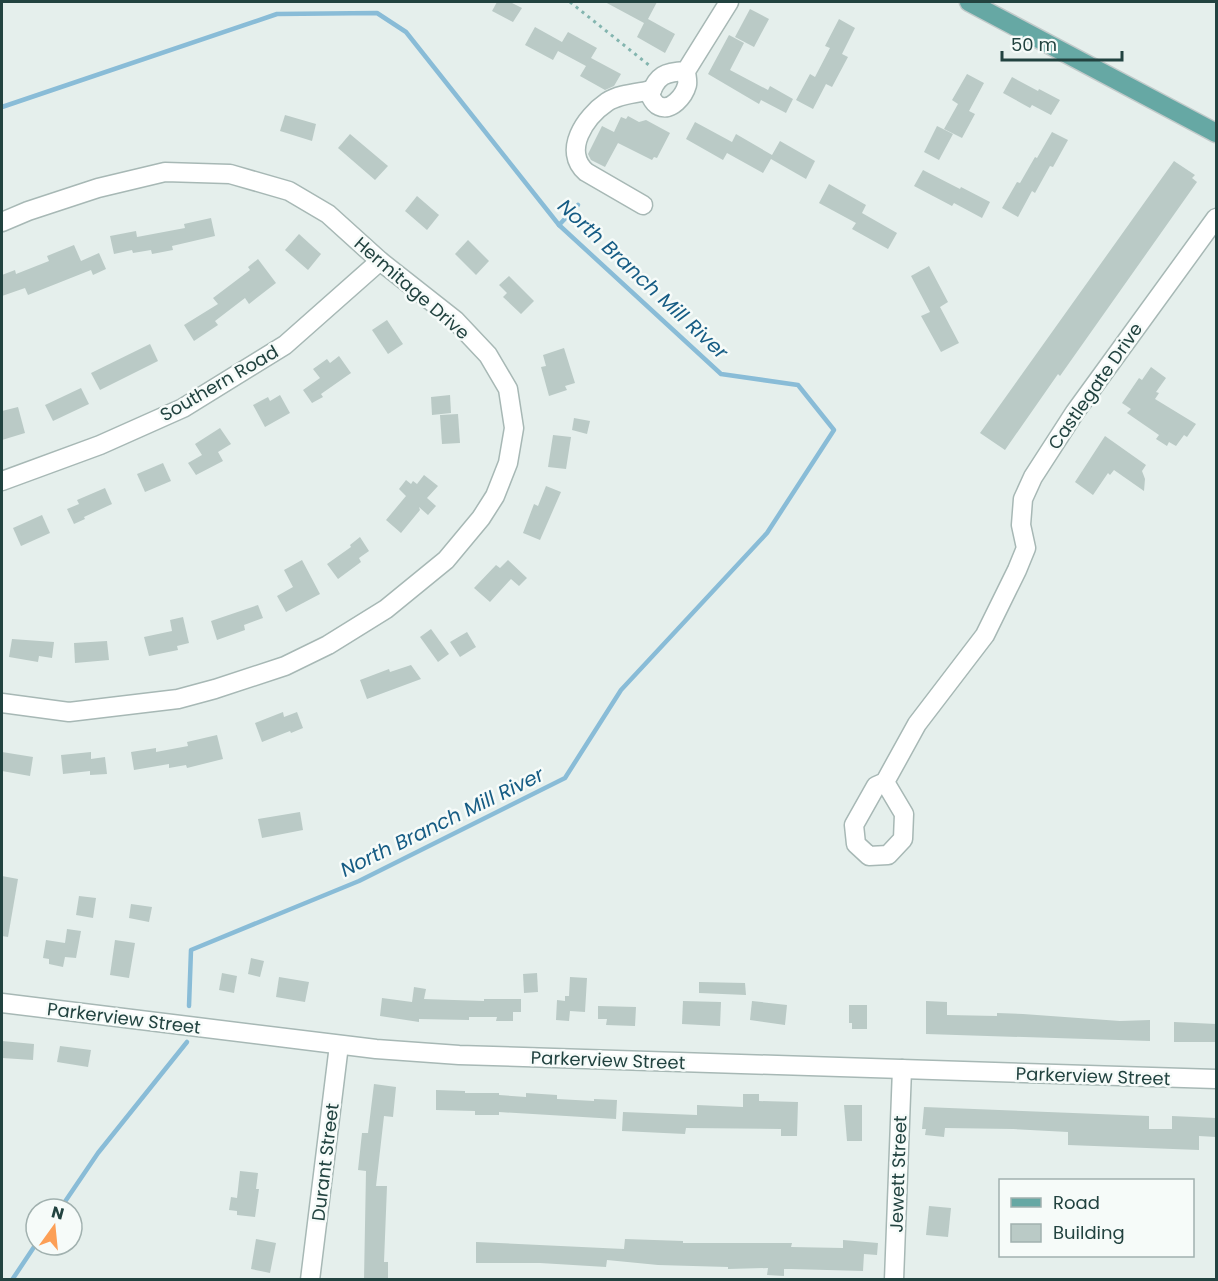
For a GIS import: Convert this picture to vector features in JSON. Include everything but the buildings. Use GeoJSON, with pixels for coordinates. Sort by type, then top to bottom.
{"type":"FeatureCollection","features":[{"type":"Feature","properties":{"kind":"main road"},"geometry":{"type":"LineString","coordinates":[[969,2],[1216,132]]}},
{"type":"Feature","properties":{"kind":"street"},"geometry":{"type":"LineString","coordinates":[[657,83],[650,95],[656,105],[663,108],[681,98],[687,84],[686,71],[729,2]]}},
{"type":"Feature","properties":{"kind":"street"},"geometry":{"type":"LineString","coordinates":[[643,206],[579,166],[575,145],[591,116],[608,101],[657,83],[675,71],[686,71]]}},
{"type":"Feature","properties":{"kind":"street","name":"Hermitage Drive"},"geometry":{"type":"LineString","coordinates":[[2,222],[98,188],[165,172],[230,174],[289,191],[328,214],[380,261],[454,320],[488,355],[507,389],[514,428],[508,463],[495,496],[481,518],[446,560],[386,609],[327,645],[285,666],[197,694],[139,704],[69,712],[2,703]]}},
{"type":"Feature","properties":{"kind":"street","name":"Castlegate Drive"},"geometry":{"type":"LineString","coordinates":[[885,782],[917,724],[985,635],[1017,570],[1026,548],[1021,525],[1023,500],[1033,477],[1075,412],[1216,218]]}},
{"type":"Feature","properties":{"kind":"street","name":"Southern Road"},"geometry":{"type":"LineString","coordinates":[[2,481],[100,446],[183,408],[285,345],[380,261]]}},
{"type":"Feature","properties":{"kind":"street","name":"Parkerview Street"},"geometry":{"type":"LineString","coordinates":[[2,1003],[339,1045],[459,1055],[1216,1079]]}},
{"type":"Feature","properties":{"kind":"street","name":"Durant Street"},"geometry":{"type":"LineString","coordinates":[[310,1280],[339,1045]]}},
{"type":"Feature","properties":{"kind":"street","name":"Jewett Street"},"geometry":{"type":"LineString","coordinates":[[894,1280],[902,1070]]}},
{"type":"Feature","properties":{"kind":"path"},"geometry":{"type":"LineString","coordinates":[[570,2],[602,26],[657,83]]}},
{"type":"Feature","properties":{"kind":"waterway","name":"North Branch Mill River"},"geometry":{"type":"LineString","coordinates":[[2,107],[277,14],[377,13],[406,32],[559,225],[721,374],[798,385],[834,430],[767,533],[621,690],[565,778],[359,881],[191,950],[189,1006]]}},
{"type":"Feature","properties":{"kind":"waterway"},"geometry":{"type":"LineString","coordinates":[[559,225],[578,205]]}},
{"type":"Feature","properties":{"kind":"waterway","name":"North Branch Mill River"},"geometry":{"type":"LineString","coordinates":[[68,1197],[98,1153],[187,1042]]}},
{"type":"Feature","properties":{"kind":"waterway","name":"North Branch Mill River"},"geometry":{"type":"LineString","coordinates":[[12,1280],[27,1257]]}}]}
